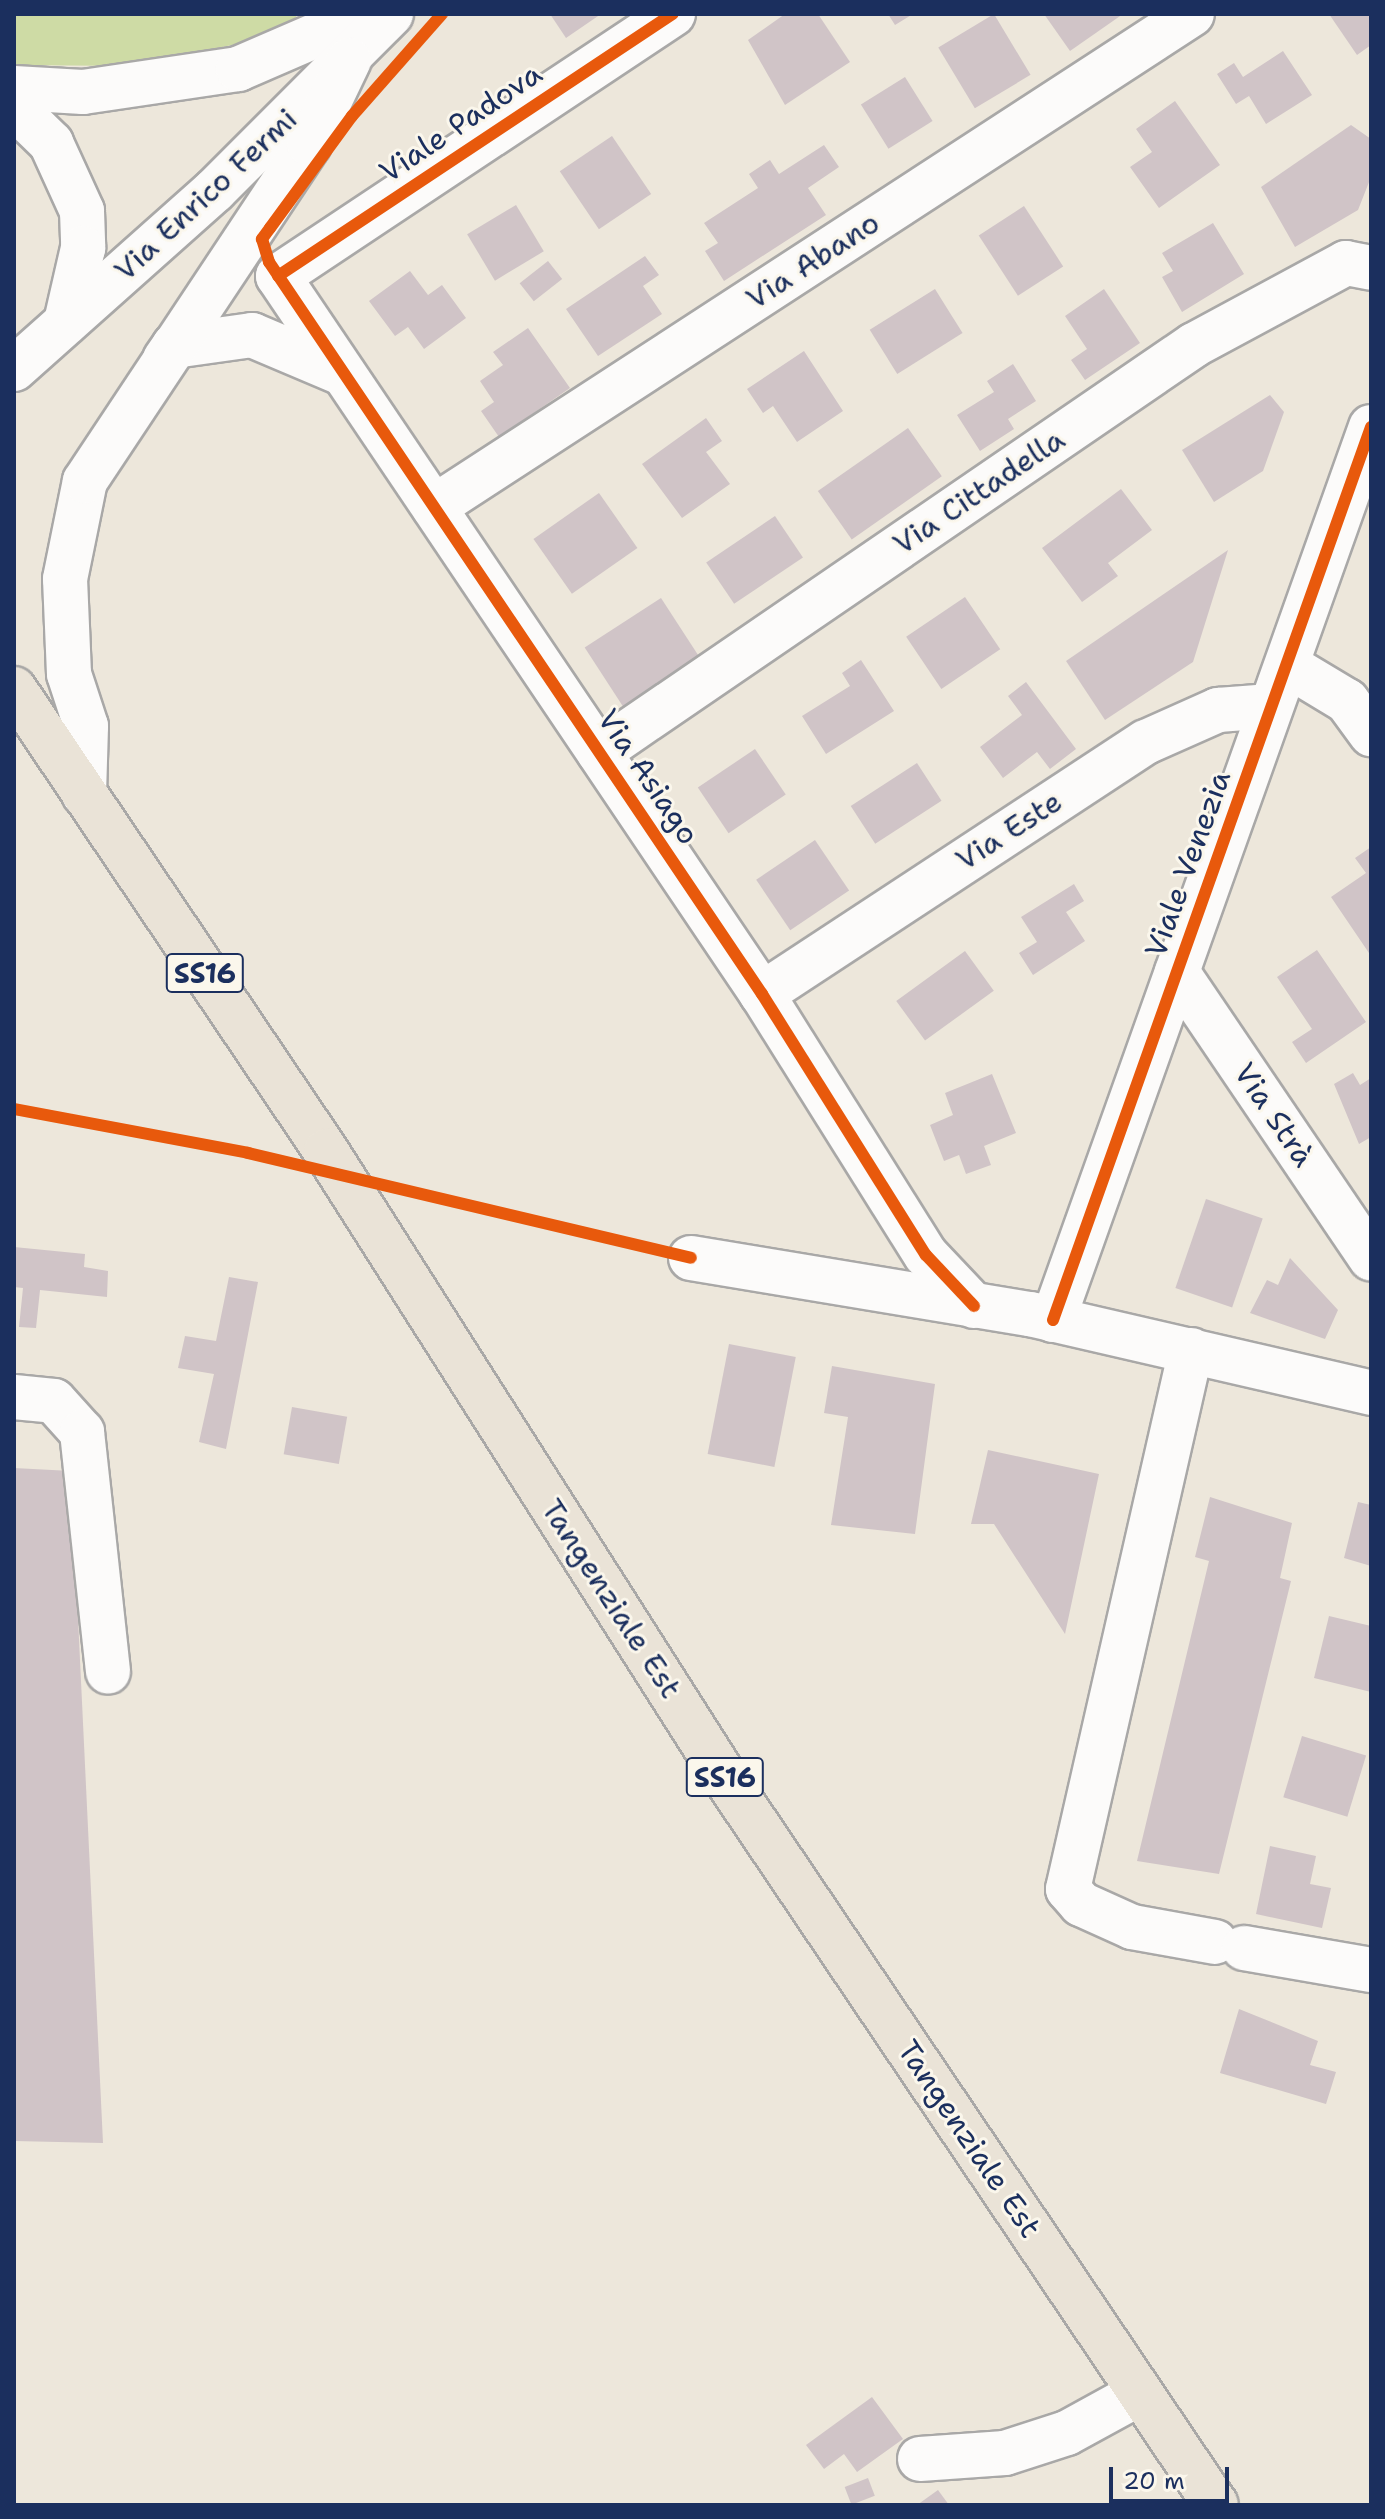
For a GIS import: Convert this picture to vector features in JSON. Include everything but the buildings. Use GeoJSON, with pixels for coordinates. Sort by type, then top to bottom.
{"type":"FeatureCollection","features":[{"type":"Feature","properties":{"kind":"main road","name":"Tangenziale Est"},"geometry":{"type":"LineString","coordinates":[[14,689],[326,1151],[724,1776],[1216,2505]]}},
{"type":"Feature","properties":{"kind":"street"},"geometry":{"type":"LineString","coordinates":[[14,88],[83,92],[210,75],[365,14]]}},
{"type":"Feature","properties":{"kind":"street","name":"Via Enrico Fermi"},"geometry":{"type":"LineString","coordinates":[[14,369],[349,60],[391,14]]}},
{"type":"Feature","properties":{"kind":"street","name":"Viale Padova"},"geometry":{"type":"LineString","coordinates":[[278,276],[673,14]]}},
{"type":"Feature","properties":{"kind":"street","name":"Via Abano"},"geometry":{"type":"LineString","coordinates":[[434,507],[1192,14]]}},
{"type":"Feature","properties":{"kind":"street"},"geometry":{"type":"LineString","coordinates":[[84,794],[86,726],[69,674],[65,579],[85,481],[309,144],[349,60]]}},
{"type":"Feature","properties":{"kind":"street"},"geometry":{"type":"LineString","coordinates":[[14,107],[69,172],[83,248],[66,322]]}},
{"type":"Feature","properties":{"kind":"street"},"geometry":{"type":"LineString","coordinates":[[14,141],[61,189],[83,248]]}},
{"type":"Feature","properties":{"kind":"street","name":"Via Cittadella"},"geometry":{"type":"LineString","coordinates":[[599,752],[1194,345],[1346,263],[1371,268]]}},
{"type":"Feature","properties":{"kind":"street","name":"Via Asiago"},"geometry":{"type":"LineString","coordinates":[[278,276],[762,994],[926,1255],[974,1306]]}},
{"type":"Feature","properties":{"kind":"street","name":"Via Asiago"},"geometry":{"type":"LineString","coordinates":[[165,359],[174,346],[252,335],[294,347],[345,375]]}},
{"type":"Feature","properties":{"kind":"street","name":"Viale Venezia"},"geometry":{"type":"LineString","coordinates":[[1053,1320],[1371,427]]}},
{"type":"Feature","properties":{"kind":"street"},"geometry":{"type":"LineString","coordinates":[[1287,665],[1347,701],[1371,734]]}},
{"type":"Feature","properties":{"kind":"street","name":"Via Este"},"geometry":{"type":"LineString","coordinates":[[762,994],[1146,742],[1218,710],[1271,706]]}},
{"type":"Feature","properties":{"kind":"street","name":"Via Strà"},"geometry":{"type":"LineString","coordinates":[[1177,972],[1371,1259]]}},
{"type":"Feature","properties":{"kind":"street"},"geometry":{"type":"LineString","coordinates":[[691,1258],[1053,1320],[1371,1393]]}},
{"type":"Feature","properties":{"kind":"street"},"geometry":{"type":"LineString","coordinates":[[1191,1350],[1068,1889],[1081,1904],[1132,1927],[1371,1970]]}},
{"type":"Feature","properties":{"kind":"street"},"geometry":{"type":"LineString","coordinates":[[14,1397],[54,1401],[82,1432],[108,1672]]}},
{"type":"Feature","properties":{"kind":"street"},"geometry":{"type":"LineString","coordinates":[[920,2459],[1005,2453],[1067,2433],[1140,2393]]}},
{"type":"Feature","properties":{"kind":"green space"},"geometry":{"type":"Polygon","coordinates":[[[14,14],[298,14],[283,35],[127,66],[14,65],[14,14]]]}},
{"type":"Feature","properties":{"kind":"cycle path"},"geometry":{"type":"LineString","coordinates":[[442,14],[352,116],[262,239],[269,262],[762,994],[926,1255],[974,1306]]}},
{"type":"Feature","properties":{"kind":"cycle path"},"geometry":{"type":"LineString","coordinates":[[278,276],[673,14]]}},
{"type":"Feature","properties":{"kind":"cycle path"},"geometry":{"type":"LineString","coordinates":[[1053,1320],[1371,427]]}},
{"type":"Feature","properties":{"kind":"cycle path"},"geometry":{"type":"LineString","coordinates":[[14,1109],[248,1153],[691,1258]]}}]}
